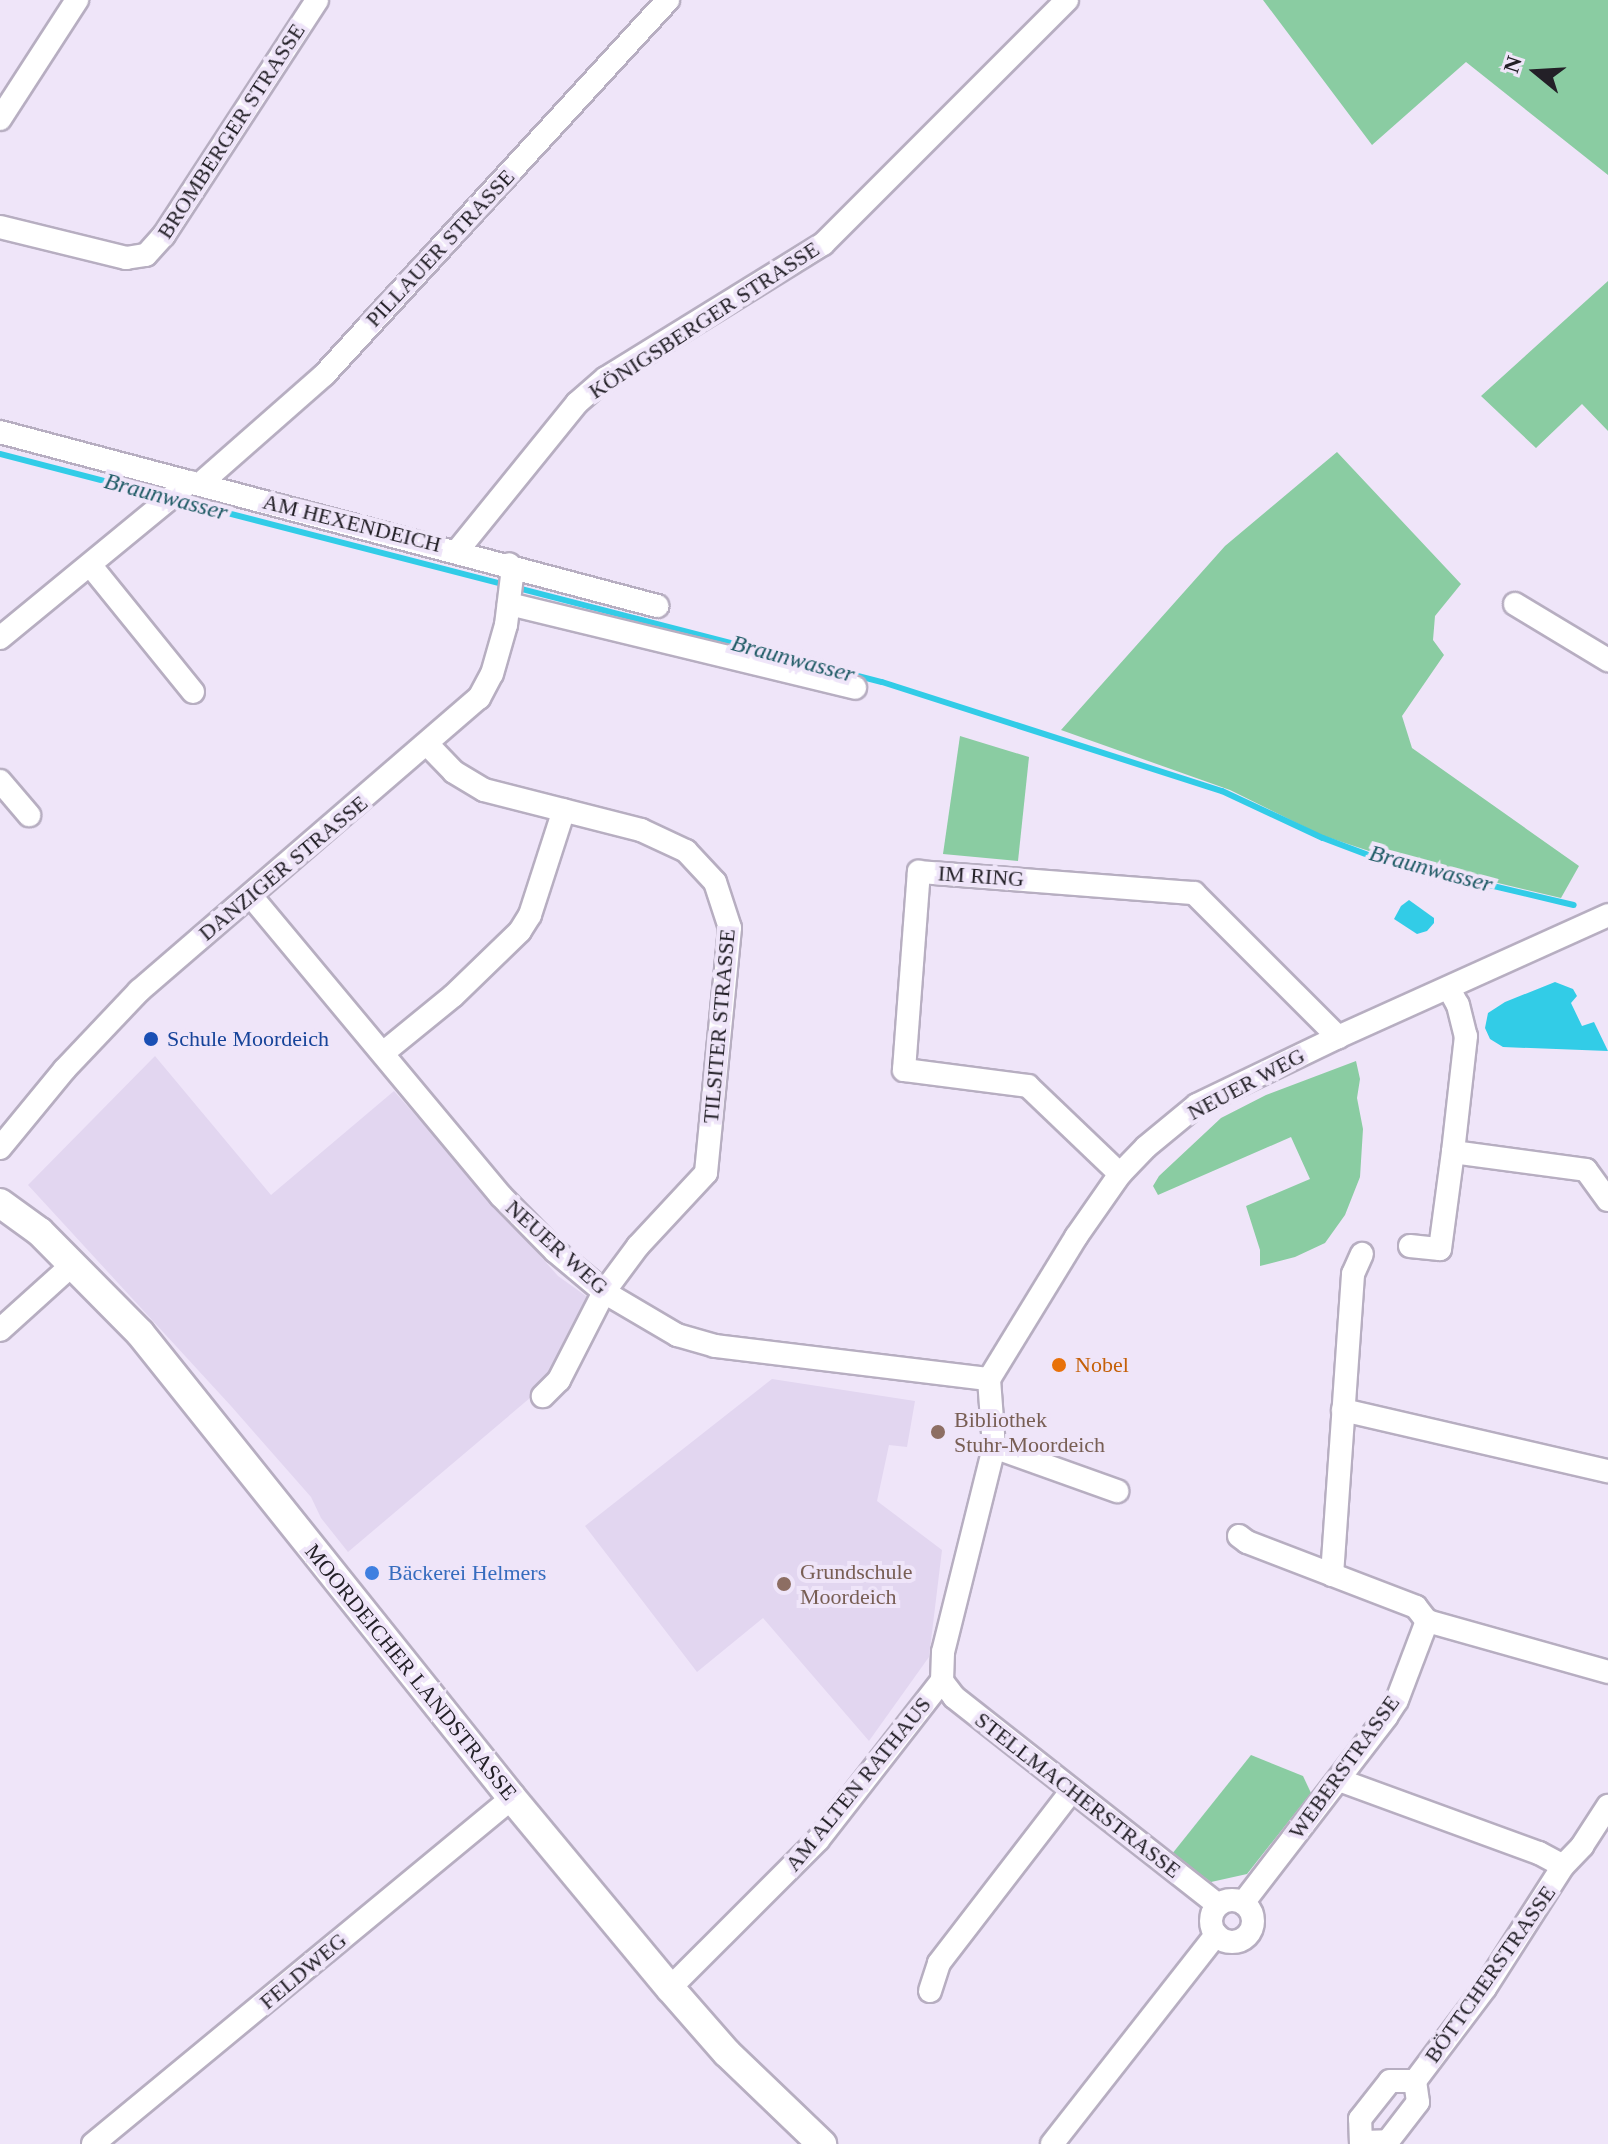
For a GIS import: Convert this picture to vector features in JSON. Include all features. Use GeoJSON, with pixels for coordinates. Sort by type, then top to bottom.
{"type":"FeatureCollection","features":[{"type":"Feature","properties":{"kind":"main road","name":"MOORDEICHER LANDSTRASSE"},"geometry":{"type":"LineString","coordinates":[[0,1203],[40,1232],[140,1333],[512,1798],[670,1988],[727,2053],[822,2144]]}},
{"type":"Feature","properties":{"kind":"street"},"geometry":{"type":"LineString","coordinates":[[0,119],[77,0]]}},
{"type":"Feature","properties":{"kind":"street","name":"BROMBERGER STRASSE"},"geometry":{"type":"LineString","coordinates":[[0,227],[126,258],[146,255],[164,235],[317,0]]}},
{"type":"Feature","properties":{"kind":"street","name":"PILLAUER STRASSE"},"geometry":{"type":"LineString","coordinates":[[0,638],[324,375],[668,0]]}},
{"type":"Feature","properties":{"kind":"street","name":"KÖNIGSBERGER STRASSE"},"geometry":{"type":"LineString","coordinates":[[458,550],[577,403],[606,378],[823,244],[1067,0]]}},
{"type":"Feature","properties":{"kind":"street","name":"AM HEXENDEICH"},"geometry":{"type":"LineString","coordinates":[[0,432],[191,485],[458,550],[511,570],[657,606]]}},
{"type":"Feature","properties":{"kind":"street"},"geometry":{"type":"LineString","coordinates":[[91,566],[193,692]]}},
{"type":"Feature","properties":{"kind":"street","name":"DANZIGER STRASSE"},"geometry":{"type":"LineString","coordinates":[[0,1148],[65,1069],[122,1009],[479,698],[500,648],[509,604],[511,570]]}},
{"type":"Feature","properties":{"kind":"street"},"geometry":{"type":"LineString","coordinates":[[509,604],[768,664],[855,688]]}},
{"type":"Feature","properties":{"kind":"street"},"geometry":{"type":"LineString","coordinates":[[1515,604],[1608,660]]}},
{"type":"Feature","properties":{"kind":"street","name":"TILSITER STRASSE"},"geometry":{"type":"LineString","coordinates":[[428,745],[454,772],[484,790],[641,830],[686,851],[715,882],[730,928],[706,1173],[638,1246],[604,1292],[559,1380],[543,1396]]}},
{"type":"Feature","properties":{"kind":"street"},"geometry":{"type":"LineString","coordinates":[[0,781],[29,815]]}},
{"type":"Feature","properties":{"kind":"street"},"geometry":{"type":"LineString","coordinates":[[383,1053],[453,996],[520,931],[533,905],[564,810]]}},
{"type":"Feature","properties":{"kind":"street","name":"IM RING"},"geometry":{"type":"LineString","coordinates":[[1120,1174],[1028,1086],[904,1070],[919,872],[1194,893],[1338,1037]]}},
{"type":"Feature","properties":{"kind":"street","name":"NEUER WEG"},"geometry":{"type":"LineString","coordinates":[[251,896],[501,1196],[555,1251],[604,1292],[677,1335],[715,1346],[989,1379],[1076,1237],[1120,1174],[1146,1147],[1197,1105],[1338,1037],[1608,915]]}},
{"type":"Feature","properties":{"kind":"street"},"geometry":{"type":"LineString","coordinates":[[1410,1246],[1440,1249],[1466,1036],[1458,1005],[1449,989]]}},
{"type":"Feature","properties":{"kind":"street"},"geometry":{"type":"LineString","coordinates":[[1453,1152],[1586,1170],[1608,1200]]}},
{"type":"Feature","properties":{"kind":"street"},"geometry":{"type":"LineString","coordinates":[[1332,1575],[1353,1274],[1362,1254]]}},
{"type":"Feature","properties":{"kind":"street"},"geometry":{"type":"LineString","coordinates":[[0,1330],[73,1264]]}},
{"type":"Feature","properties":{"kind":"street"},"geometry":{"type":"LineString","coordinates":[[989,1379],[994,1447],[1117,1491]]}},
{"type":"Feature","properties":{"kind":"street"},"geometry":{"type":"LineString","coordinates":[[1343,1410],[1608,1471]]}},
{"type":"Feature","properties":{"kind":"street","name":"AM ALTEN RATHAUS"},"geometry":{"type":"LineString","coordinates":[[670,1988],[818,1840],[942,1681],[943,1652],[994,1447]]}},
{"type":"Feature","properties":{"kind":"street"},"geometry":{"type":"LineString","coordinates":[[1239,1536],[1416,1607],[1427,1621],[1608,1672]]}},
{"type":"Feature","properties":{"kind":"street","name":"WEBERSTRASSE"},"geometry":{"type":"LineString","coordinates":[[1243,1903],[1397,1700],[1427,1621]]}},
{"type":"Feature","properties":{"kind":"street","name":"STELLMACHERSTRASSE"},"geometry":{"type":"LineString","coordinates":[[942,1681],[954,1697],[1218,1905]]}},
{"type":"Feature","properties":{"kind":"street","name":"BÖTTCHERSTRASSE"},"geometry":{"type":"LineString","coordinates":[[1339,1780],[1539,1853],[1563,1866]]}},
{"type":"Feature","properties":{"kind":"street"},"geometry":{"type":"LineString","coordinates":[[930,1991],[939,1963],[1072,1790]]}},
{"type":"Feature","properties":{"kind":"street","name":"FELDWEG"},"geometry":{"type":"LineString","coordinates":[[93,2144],[512,1798]]}},
{"type":"Feature","properties":{"kind":"street","name":"BÖTTCHERSTRASSE"},"geometry":{"type":"LineString","coordinates":[[1415,2081],[1390,2081],[1360,2119],[1362,2143],[1388,2141],[1418,2102],[1415,2081],[1485,1988],[1563,1866],[1582,1846],[1608,1806]]}},
{"type":"Feature","properties":{"kind":"street"},"geometry":{"type":"LineString","coordinates":[[1235,1900],[1243,1903],[1253,1918],[1248,1935],[1232,1943],[1216,1935],[1211,1925],[1212,1914],[1218,1905],[1235,1900]]}},
{"type":"Feature","properties":{"kind":"street"},"geometry":{"type":"LineString","coordinates":[[1061,2141],[1216,1935]]}},
{"type":"Feature","properties":{"kind":"shaded area"},"geometry":{"type":"Polygon","coordinates":[[[155,1056],[271,1195],[394,1091],[558,1276],[593,1301],[556,1376],[348,1552],[321,1518],[311,1497],[28,1185],[155,1056]]]}},
{"type":"Feature","properties":{"kind":"shaded area","name":"Grundschule Moordeich"},"geometry":{"type":"Polygon","coordinates":[[[772,1379],[915,1401],[907,1447],[889,1445],[877,1501],[942,1550],[929,1657],[869,1741],[763,1618],[697,1672],[585,1526],[772,1379]]]}},
{"type":"Feature","properties":{"kind":"green space"},"geometry":{"type":"Polygon","coordinates":[[[1263,0],[1608,0],[1608,175],[1466,62],[1372,145],[1263,0]]]}},
{"type":"Feature","properties":{"kind":"green space"},"geometry":{"type":"Polygon","coordinates":[[[1608,281],[1608,431],[1582,404],[1536,448],[1481,396],[1608,281]]]}},
{"type":"Feature","properties":{"kind":"green space"},"geometry":{"type":"Polygon","coordinates":[[[1337,452],[1461,584],[1435,616],[1433,640],[1444,655],[1402,716],[1412,748],[1579,866],[1561,898],[1381,855],[1321,835],[1230,790],[1061,730],[1225,546],[1337,452]]]}},
{"type":"Feature","properties":{"kind":"green space"},"geometry":{"type":"Polygon","coordinates":[[[960,736],[1029,757],[1018,861],[943,854],[960,736]]]}},
{"type":"Feature","properties":{"kind":"green space"},"geometry":{"type":"Polygon","coordinates":[[[1356,1061],[1360,1079],[1357,1098],[1363,1129],[1360,1177],[1345,1215],[1325,1243],[1295,1257],[1260,1266],[1260,1250],[1246,1206],[1310,1179],[1291,1137],[1158,1195],[1153,1186],[1159,1176],[1221,1118],[1266,1095],[1356,1061]]]}},
{"type":"Feature","properties":{"kind":"green space"},"geometry":{"type":"Polygon","coordinates":[[[1251,1755],[1303,1776],[1311,1793],[1247,1874],[1211,1882],[1172,1854],[1251,1755]]]}},
{"type":"Feature","properties":{"kind":"water"},"geometry":{"type":"Polygon","coordinates":[[[1409,900],[1434,918],[1427,931],[1417,934],[1394,919],[1401,906],[1409,900]]]}},
{"type":"Feature","properties":{"kind":"water"},"geometry":{"type":"Polygon","coordinates":[[[1555,982],[1573,989],[1577,996],[1571,1003],[1582,1026],[1594,1022],[1608,1051],[1503,1047],[1490,1039],[1485,1028],[1488,1013],[1505,1002],[1555,982]]]}},
{"type":"Feature","properties":{"kind":"waterway","name":"Braunwasser"},"geometry":{"type":"LineString","coordinates":[[0,454],[162,496]]}},
{"type":"Feature","properties":{"kind":"waterway","name":"Braunwasser"},"geometry":{"type":"LineString","coordinates":[[177,500],[882,682],[1222,791],[1323,838],[1379,859],[1574,905]]}},
{"type":"Feature","properties":{"kind":"place","name":"Schule Moordeich"},"geometry":{"type":"Point","coordinates":[151,1039]}},
{"type":"Feature","properties":{"kind":"place","name":"Nobel"},"geometry":{"type":"Point","coordinates":[1059,1365]}},
{"type":"Feature","properties":{"kind":"place","name":"Bibliothek Stuhr-Moordeich"},"geometry":{"type":"Point","coordinates":[938,1432]}},
{"type":"Feature","properties":{"kind":"place","name":"Bäckerei Helmers"},"geometry":{"type":"Point","coordinates":[372,1573]}},
{"type":"Feature","properties":{"kind":"place","name":"Grundschule Moordeich"},"geometry":{"type":"Point","coordinates":[784,1584]}}]}
